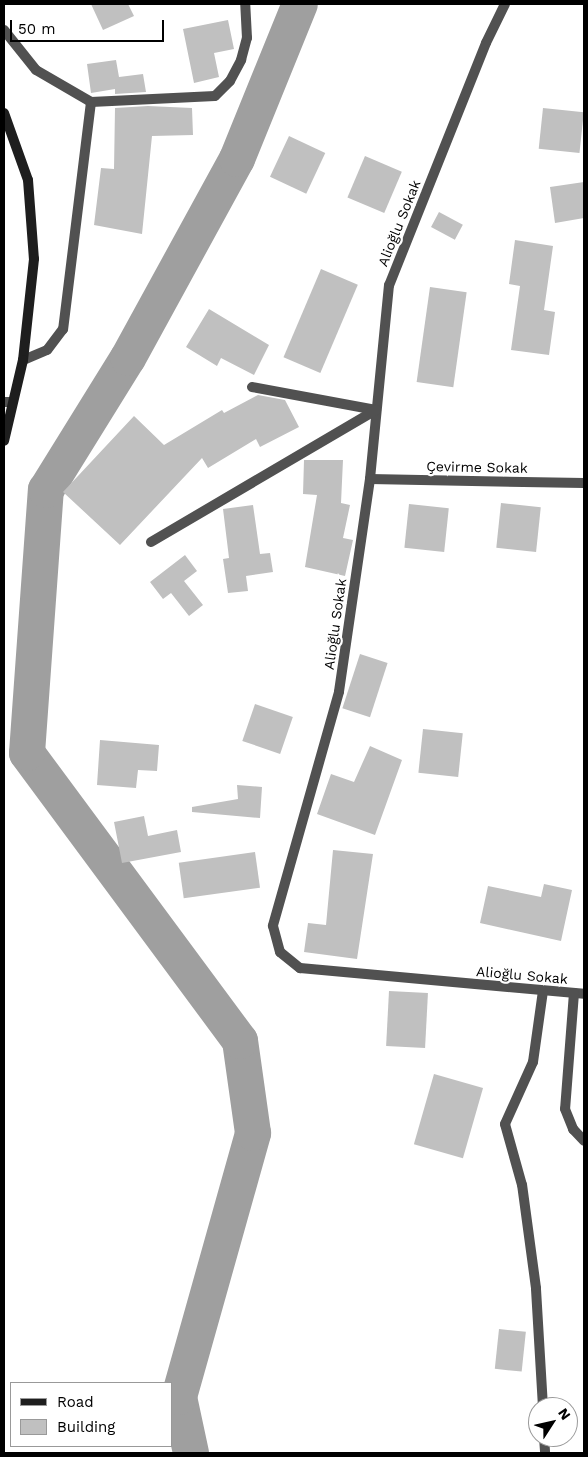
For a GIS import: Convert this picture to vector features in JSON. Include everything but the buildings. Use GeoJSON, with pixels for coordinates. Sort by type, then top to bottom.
{"type":"FeatureCollection","features":[{"type":"Feature","properties":{"kind":"main road"},"geometry":{"type":"LineString","coordinates":[[4,113],[28,180],[34,218],[34,259],[23,360],[8,402],[4,441]]}},
{"type":"Feature","properties":{"kind":"street"},"geometry":{"type":"LineString","coordinates":[[4,30],[36,70],[92,102],[215,96],[230,81],[241,60],[246,38],[245,4]]}},
{"type":"Feature","properties":{"kind":"street","name":"Alioğlu Sokak"},"geometry":{"type":"LineString","coordinates":[[505,4],[486,42],[389,285],[370,478],[339,692],[273,926],[274,940],[280,952],[300,968],[579,994]]}},
{"type":"Feature","properties":{"kind":"street"},"geometry":{"type":"LineString","coordinates":[[23,360],[47,350],[63,329],[92,102]]}},
{"type":"Feature","properties":{"kind":"street"},"geometry":{"type":"LineString","coordinates":[[252,387],[376,410]]}},
{"type":"Feature","properties":{"kind":"street"},"geometry":{"type":"LineString","coordinates":[[151,542],[376,410]]}},
{"type":"Feature","properties":{"kind":"street","name":"Çevirme Sokak"},"geometry":{"type":"LineString","coordinates":[[370,478],[584,483]]}},
{"type":"Feature","properties":{"kind":"street"},"geometry":{"type":"LineString","coordinates":[[542,1397],[536,1288],[522,1185],[505,1124],[533,1062],[543,991]]}},
{"type":"Feature","properties":{"kind":"street"},"geometry":{"type":"LineString","coordinates":[[579,994],[566,1109],[572,1129],[584,1141]]}},
{"type":"Feature","properties":{"kind":"waterway"},"geometry":{"type":"LineString","coordinates":[[191,1453],[179,1397],[253,1133],[240,1041],[27,753],[46,490],[128,358],[237,159],[300,4]]}}]}
